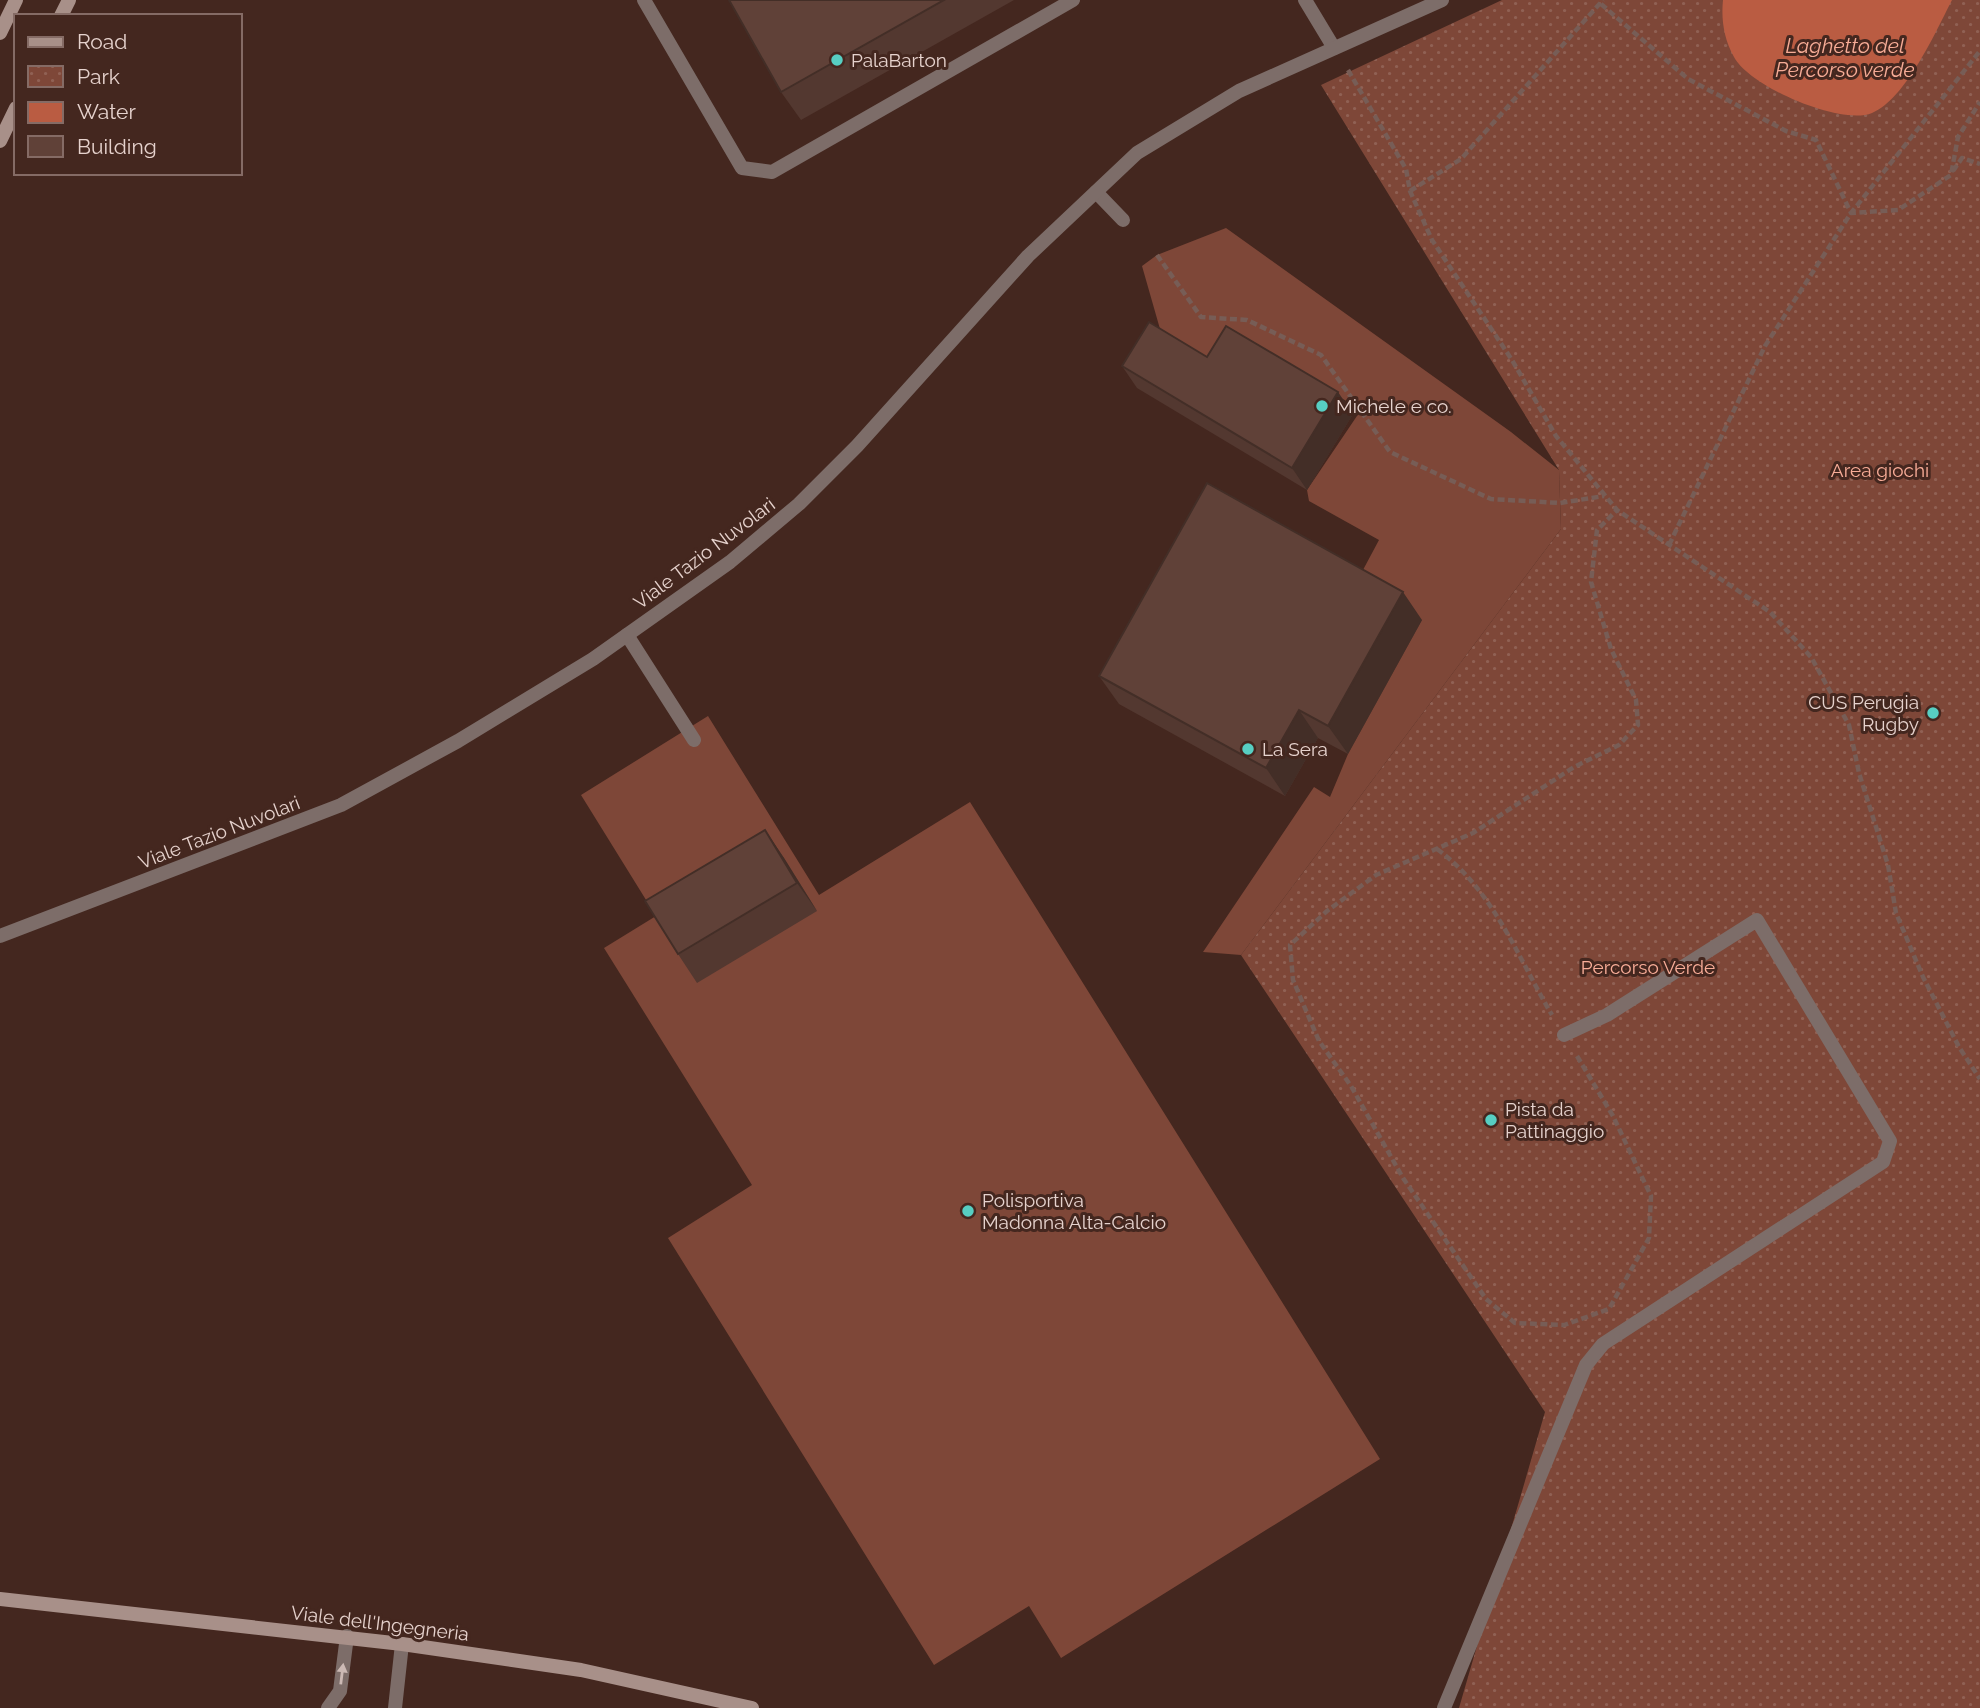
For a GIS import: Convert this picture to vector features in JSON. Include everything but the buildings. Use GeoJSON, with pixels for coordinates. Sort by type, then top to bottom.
{"type":"FeatureCollection","features":[{"type":"Feature","properties":{"kind":"street"},"geometry":{"type":"LineString","coordinates":[[1,27],[16,0]]}},
{"type":"Feature","properties":{"kind":"street"},"geometry":{"type":"LineString","coordinates":[[644,0],[742,168],[772,172],[1073,0]]}},
{"type":"Feature","properties":{"kind":"street"},"geometry":{"type":"LineString","coordinates":[[1305,0],[1334,48]]}},
{"type":"Feature","properties":{"kind":"street","name":"Viale Tazio Nuvolari"},"geometry":{"type":"LineString","coordinates":[[0,936],[341,805],[458,741],[626,635],[730,562],[799,504],[858,446],[1028,257],[1137,153],[1228,98],[1442,0]]}},
{"type":"Feature","properties":{"kind":"street"},"geometry":{"type":"LineString","coordinates":[[0,141],[14,112]]}},
{"type":"Feature","properties":{"kind":"street"},"geometry":{"type":"LineString","coordinates":[[1096,192],[1123,220]]}},
{"type":"Feature","properties":{"kind":"street"},"geometry":{"type":"LineString","coordinates":[[626,635],[694,740]]}},
{"type":"Feature","properties":{"kind":"street"},"geometry":{"type":"LineString","coordinates":[[1444,1708],[1586,1365],[1603,1344],[1883,1163],[1890,1141],[1758,920],[1607,1015],[1564,1035]]}},
{"type":"Feature","properties":{"kind":"street","name":"Viale dell'Ingegneria"},"geometry":{"type":"LineString","coordinates":[[0,1599],[347,1636],[581,1670],[752,1708]]}},
{"type":"Feature","properties":{"kind":"street"},"geometry":{"type":"LineString","coordinates":[[328,1708],[340,1691],[347,1636]]}},
{"type":"Feature","properties":{"kind":"street"},"geometry":{"type":"LineString","coordinates":[[395,1708],[402,1644]]}},
{"type":"Feature","properties":{"kind":"path"},"geometry":{"type":"LineString","coordinates":[[1410,191],[1461,159],[1512,99],[1602,2],[1688,79],[1786,131],[1816,140],[1851,213]]}},
{"type":"Feature","properties":{"kind":"path"},"geometry":{"type":"LineString","coordinates":[[1334,48],[1375,112],[1406,169],[1410,191],[1432,240],[1512,360],[1556,436],[1616,510],[1770,612],[1811,657],[1849,725],[1859,773],[1888,865],[1896,914],[1929,989],[1959,1047],[1980,1079]]}},
{"type":"Feature","properties":{"kind":"path"},"geometry":{"type":"LineString","coordinates":[[1669,545],[1765,346],[1851,213],[1980,51]]}},
{"type":"Feature","properties":{"kind":"path"},"geometry":{"type":"LineString","coordinates":[[1951,175],[1958,137],[1980,102]]}},
{"type":"Feature","properties":{"kind":"path"},"geometry":{"type":"LineString","coordinates":[[1851,213],[1898,210],[1951,175],[1962,158],[1980,164]]}},
{"type":"Feature","properties":{"kind":"path"},"geometry":{"type":"LineString","coordinates":[[1157,255],[1201,317],[1247,320],[1321,355],[1390,452],[1491,499],[1560,503],[1605,496]]}},
{"type":"Feature","properties":{"kind":"path"},"geometry":{"type":"LineString","coordinates":[[1227,331],[1228,319]]}},
{"type":"Feature","properties":{"kind":"path"},"geometry":{"type":"LineString","coordinates":[[1437,849],[1462,868],[1502,922],[1564,1035],[1613,1116],[1651,1196],[1649,1238],[1609,1309],[1564,1325],[1515,1323],[1486,1299],[1403,1178],[1351,1086],[1319,1041],[1293,980],[1290,945],[1376,875],[1473,833],[1574,766],[1619,745],[1638,724],[1636,700],[1611,649],[1591,582],[1597,530],[1616,510]]}},
{"type":"Feature","properties":{"kind":"green space","name":"Percorso Verde"},"geometry":{"type":"Polygon","coordinates":[[[1502,0],[1980,0],[1980,1708],[1459,1708],[1545,1412],[1241,955],[1561,529],[1559,470],[1321,85],[1502,0]]]}},
{"type":"Feature","properties":{"kind":"green space"},"geometry":{"type":"Polygon","coordinates":[[[1226,228],[1511,432],[1559,470],[1561,529],[1241,955],[1203,952],[1314,787],[1330,797],[1348,754],[1356,583],[1379,540],[1309,501],[1307,490],[1361,410],[1279,360],[1223,378],[1164,343],[1142,266],[1157,255],[1226,228]]]}},
{"type":"Feature","properties":{"kind":"green space","name":"Polisportiva Madonna Alta-Calcio"},"geometry":{"type":"Polygon","coordinates":[[[708,716],[819,895],[970,802],[1380,1459],[1061,1658],[1029,1606],[934,1665],[668,1238],[752,1185],[604,948],[656,916],[581,795],[708,716]]]}},
{"type":"Feature","properties":{"kind":"water","name":"Laghetto del Percorso verde"},"geometry":{"type":"Polygon","coordinates":[[[1723,0],[1952,0],[1929,46],[1897,94],[1872,113],[1858,116],[1819,109],[1797,101],[1743,69],[1734,57],[1726,36],[1723,0]]]}},
{"type":"Feature","properties":{"kind":"place","name":"PalaBarton"},"geometry":{"type":"Point","coordinates":[837,60]}},
{"type":"Feature","properties":{"kind":"place","name":"Michele e co."},"geometry":{"type":"Point","coordinates":[1322,406]}},
{"type":"Feature","properties":{"kind":"place","name":"CUS Perugia Rugby"},"geometry":{"type":"Point","coordinates":[1933,713]}},
{"type":"Feature","properties":{"kind":"place","name":"La Sera"},"geometry":{"type":"Point","coordinates":[1248,749]}},
{"type":"Feature","properties":{"kind":"place","name":"Pista da Pattinaggio"},"geometry":{"type":"Point","coordinates":[1491,1120]}},
{"type":"Feature","properties":{"kind":"place","name":"Polisportiva Madonna Alta-Calcio"},"geometry":{"type":"Point","coordinates":[968,1211]}},
{"type":"Feature","properties":{"kind":"park label","name":"Area giochi"},"geometry":{"type":"Point","coordinates":[1880,470]}}]}
